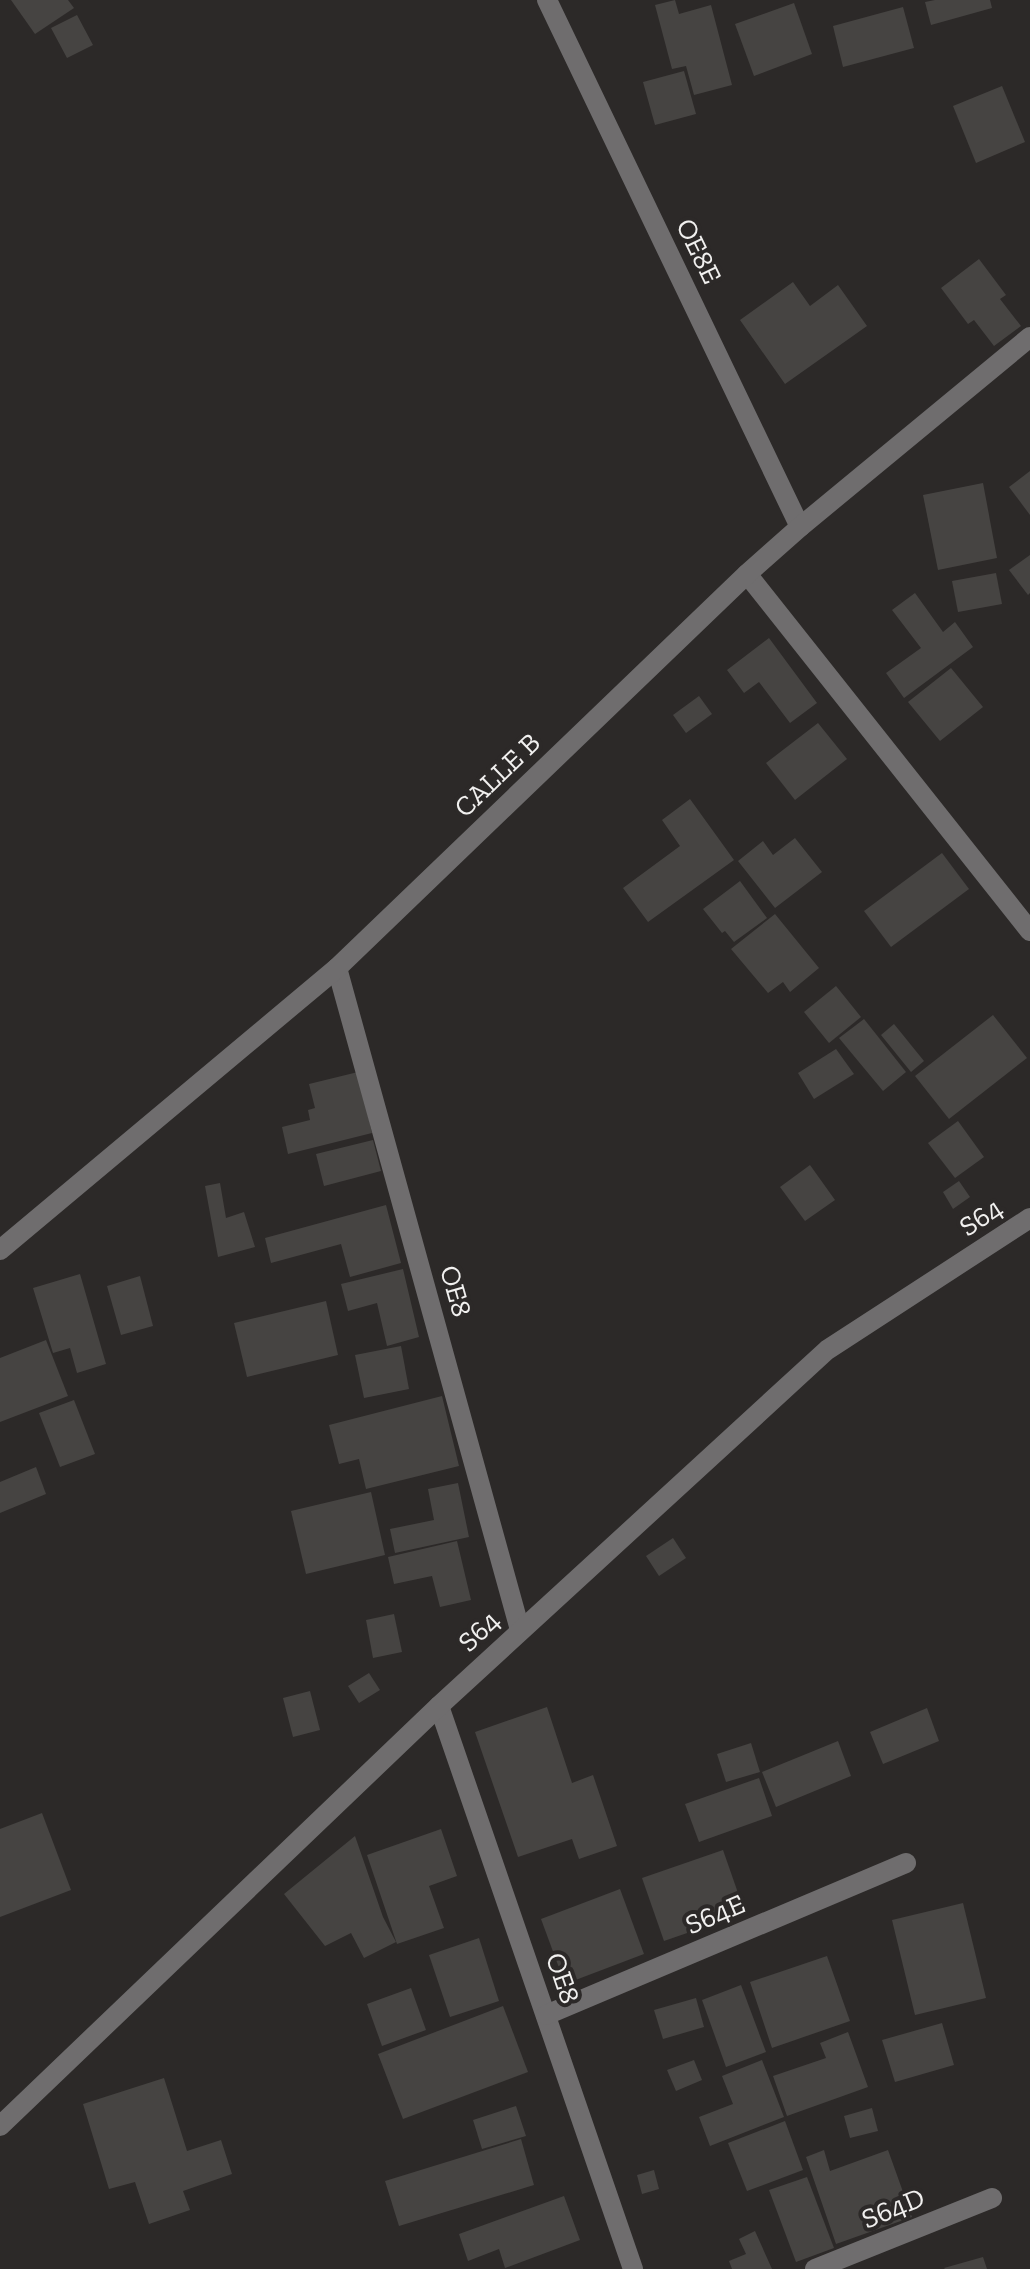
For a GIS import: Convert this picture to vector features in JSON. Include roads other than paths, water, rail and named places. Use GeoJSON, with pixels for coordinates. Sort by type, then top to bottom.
{"type":"FeatureCollection","features":[{"type":"Feature","properties":{"kind":"street","name":"OE8E"},"geometry":{"type":"LineString","coordinates":[[547,0],[800,527]]}},
{"type":"Feature","properties":{"kind":"street","name":"CALLE B"},"geometry":{"type":"LineString","coordinates":[[0,1250],[337,968],[747,574],[1030,337]]}},
{"type":"Feature","properties":{"kind":"street"},"geometry":{"type":"LineString","coordinates":[[747,574],[1030,931]]}},
{"type":"Feature","properties":{"kind":"street","name":"OE8"},"geometry":{"type":"LineString","coordinates":[[337,968],[520,1630]]}},
{"type":"Feature","properties":{"kind":"street","name":"S64"},"geometry":{"type":"LineString","coordinates":[[0,2126],[439,1706],[827,1350],[1030,1218]]}},
{"type":"Feature","properties":{"kind":"street","name":"OE8"},"geometry":{"type":"LineString","coordinates":[[439,1706],[633,2269]]}},
{"type":"Feature","properties":{"kind":"street","name":"S64E"},"geometry":{"type":"LineString","coordinates":[[546,2015],[906,1863]]}},
{"type":"Feature","properties":{"kind":"street","name":"S64D"},"geometry":{"type":"LineString","coordinates":[[815,2269],[992,2198]]}}]}
